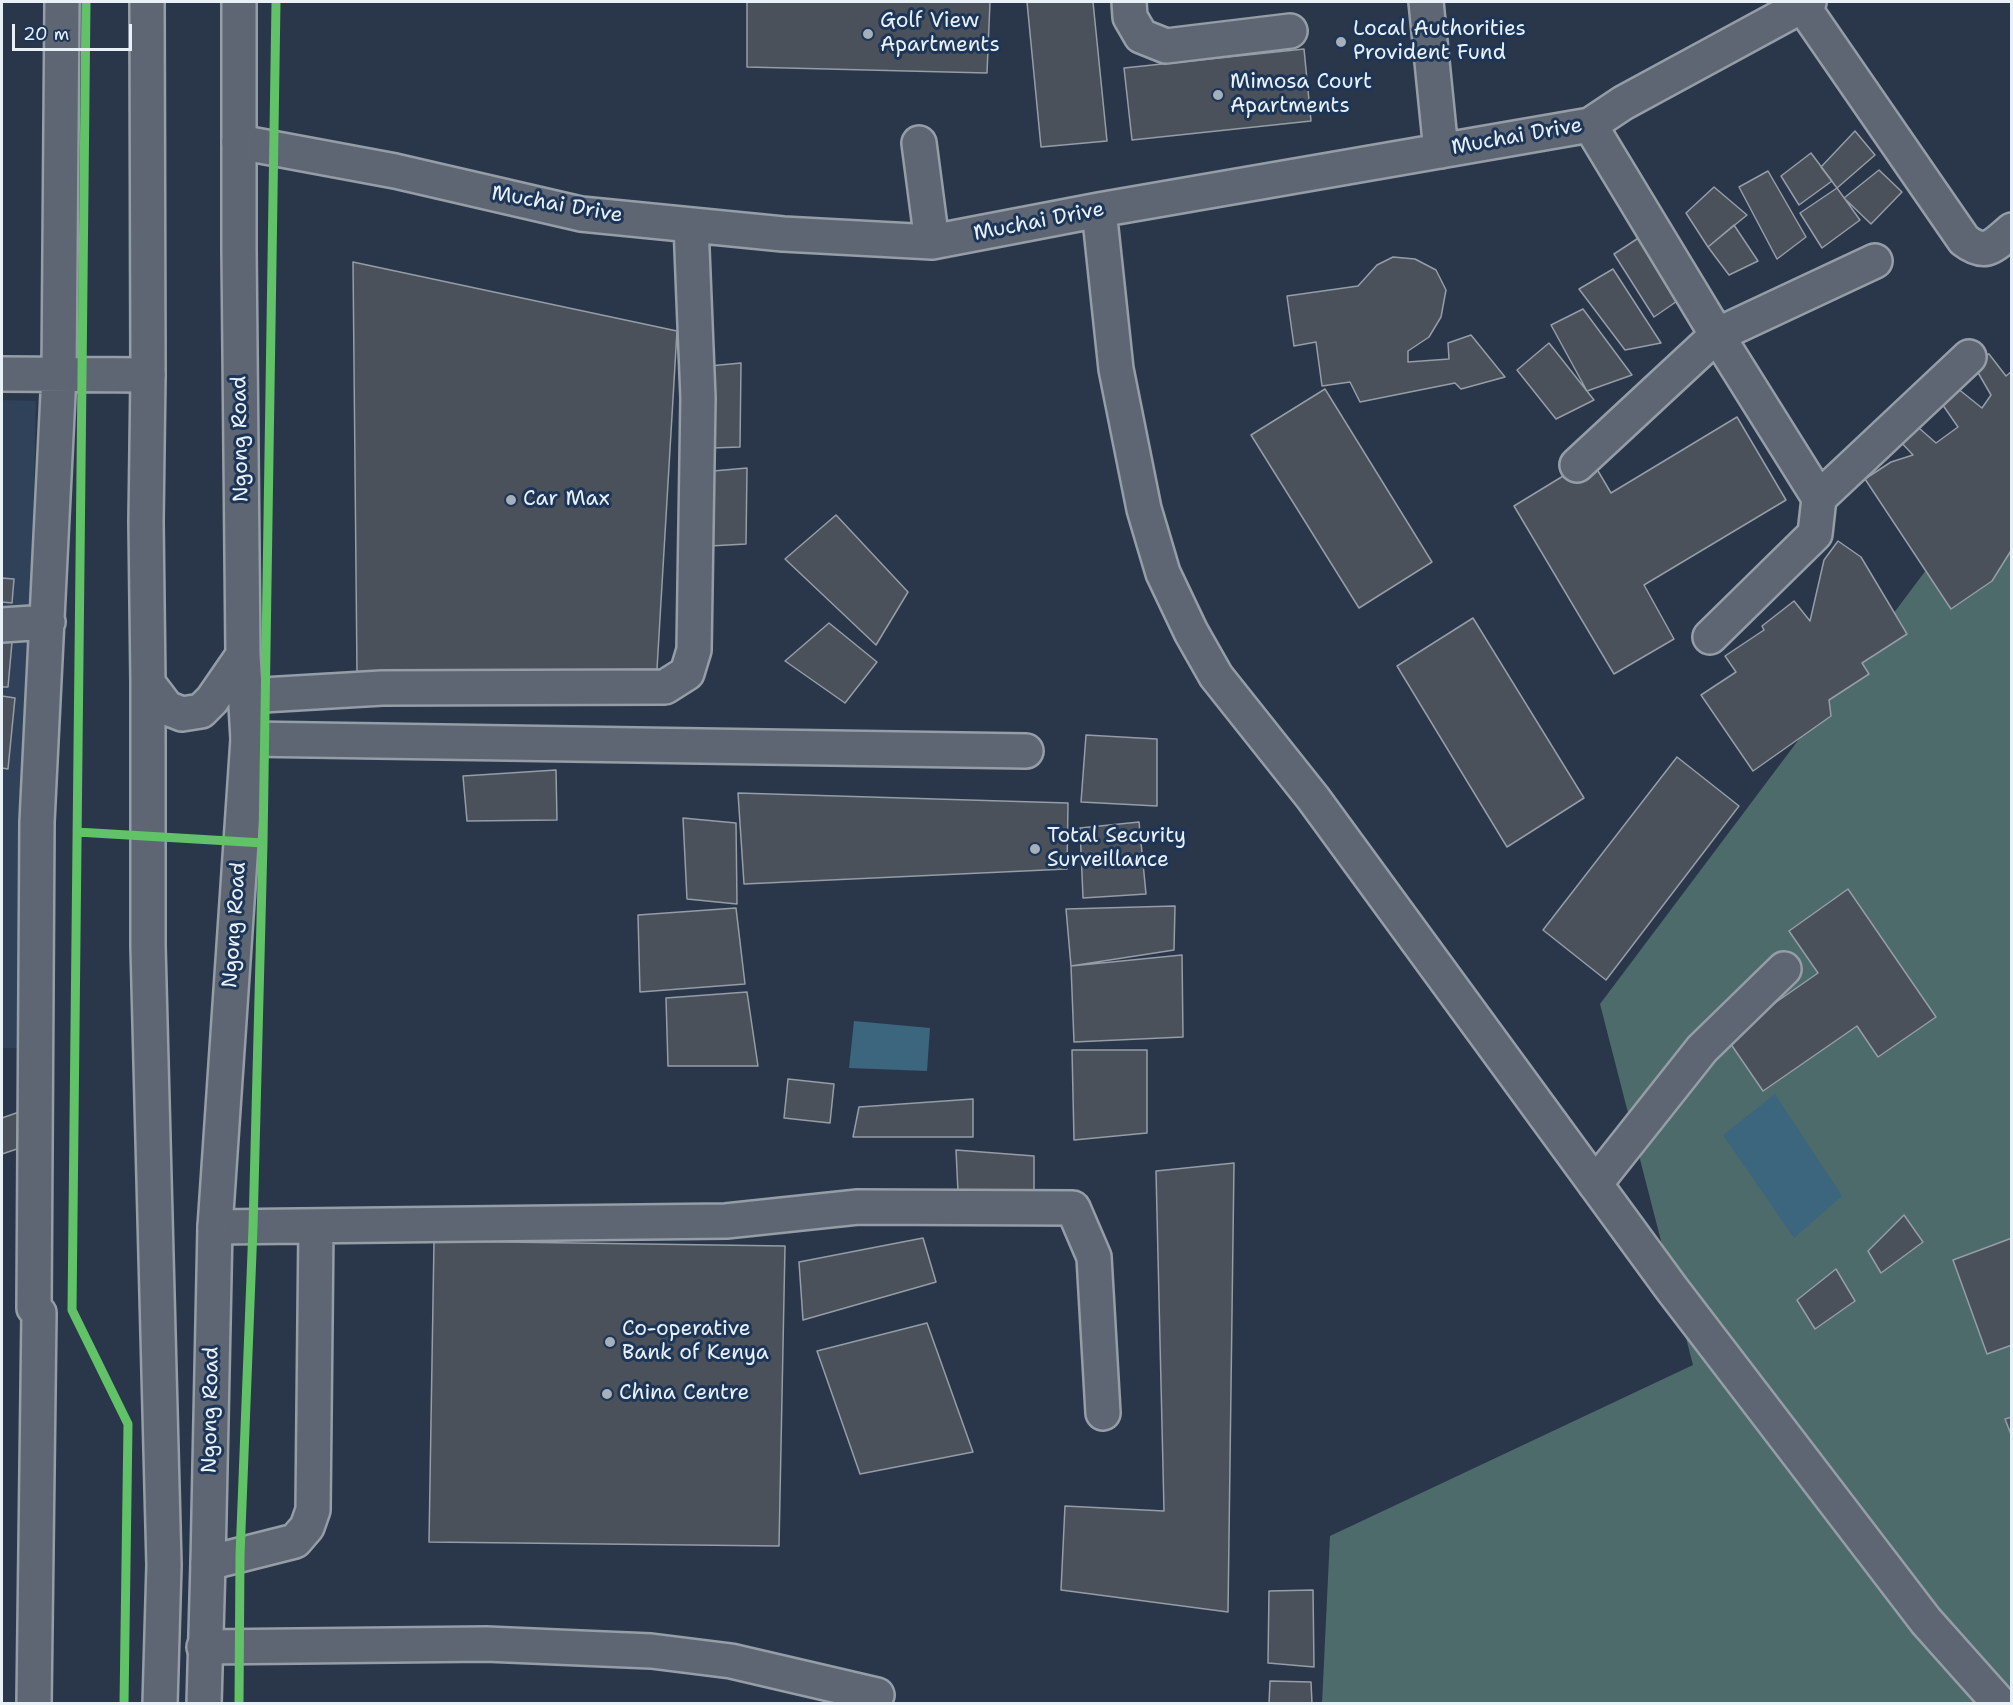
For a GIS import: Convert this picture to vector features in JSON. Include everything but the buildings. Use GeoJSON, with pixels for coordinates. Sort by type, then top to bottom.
{"type":"FeatureCollection","features":[{"type":"Feature","properties":{"kind":"main road"},"geometry":{"type":"LineString","coordinates":[[34,1704],[39,1313],[34,1308],[37,822],[59,374],[62,2]]}},
{"type":"Feature","properties":{"kind":"main road"},"geometry":{"type":"LineString","coordinates":[[147,2],[148,946],[164,1565],[160,1704]]}},
{"type":"Feature","properties":{"kind":"main road","name":"Ngong Road"},"geometry":{"type":"LineString","coordinates":[[204,1704],[214,1227],[248,739],[243,655],[239,2]]}},
{"type":"Feature","properties":{"kind":"main road"},"geometry":{"type":"LineString","coordinates":[[1129,2],[1130,17],[1141,36],[1166,46],[1290,31]]}},
{"type":"Feature","properties":{"kind":"main road"},"geometry":{"type":"LineString","coordinates":[[1426,2],[1441,150]]}},
{"type":"Feature","properties":{"kind":"main road"},"geometry":{"type":"LineString","coordinates":[[1806,3],[1964,240],[1976,249],[1991,248],[2012,230]]}},
{"type":"Feature","properties":{"kind":"main road","name":"Muchai Drive"},"geometry":{"type":"LineString","coordinates":[[239,142],[395,171],[580,214],[783,234],[932,242],[1099,210],[1590,125],[1623,103],[1806,3]]}},
{"type":"Feature","properties":{"kind":"main road"},"geometry":{"type":"LineString","coordinates":[[1590,125],[1819,498],[1815,534],[1710,636]]}},
{"type":"Feature","properties":{"kind":"main road"},"geometry":{"type":"LineString","coordinates":[[919,142],[932,242]]}},
{"type":"Feature","properties":{"kind":"main road"},"geometry":{"type":"LineString","coordinates":[[1099,210],[1116,369],[1144,509],[1163,573],[1191,632],[1216,676],[1313,798],[1672,1289],[1918,1612],[2000,1704]]}},
{"type":"Feature","properties":{"kind":"main road"},"geometry":{"type":"LineString","coordinates":[[246,696],[382,688],[665,687],[687,673],[694,650],[698,398],[692,225]]}},
{"type":"Feature","properties":{"kind":"main road"},"geometry":{"type":"LineString","coordinates":[[1577,465],[1717,335],[1875,261]]}},
{"type":"Feature","properties":{"kind":"main road"},"geometry":{"type":"LineString","coordinates":[[1819,498],[1969,357]]}},
{"type":"Feature","properties":{"kind":"main road"},"geometry":{"type":"LineString","coordinates":[[2,374],[148,375]]}},
{"type":"Feature","properties":{"kind":"main road"},"geometry":{"type":"LineString","coordinates":[[2,625],[48,622]]}},
{"type":"Feature","properties":{"kind":"main road"},"geometry":{"type":"LineString","coordinates":[[148,683],[167,708],[183,714],[201,711],[212,700],[243,655]]}},
{"type":"Feature","properties":{"kind":"main road"},"geometry":{"type":"LineString","coordinates":[[248,739],[1026,751]]}},
{"type":"Feature","properties":{"kind":"main road"},"geometry":{"type":"LineString","coordinates":[[1595,1184],[1702,1049],[1784,969]]}},
{"type":"Feature","properties":{"kind":"main road"},"geometry":{"type":"LineString","coordinates":[[214,1227],[726,1221],[858,1207],[1073,1208],[1094,1257],[1103,1413]]}},
{"type":"Feature","properties":{"kind":"main road"},"geometry":{"type":"LineString","coordinates":[[208,1563],[295,1541],[307,1527],[313,1510],[316,1226]]}},
{"type":"Feature","properties":{"kind":"main road"},"geometry":{"type":"LineString","coordinates":[[204,1647],[486,1644],[651,1652],[731,1661],[877,1695]]}},
{"type":"Feature","properties":{"kind":"shaded area"},"geometry":{"type":"Polygon","coordinates":[[[2,400],[36,401],[21,1048],[2,1048],[2,400]]]}},
{"type":"Feature","properties":{"kind":"shaded area"},"geometry":{"type":"Polygon","coordinates":[[[854,1021],[930,1028],[927,1071],[849,1068],[854,1021]]]}},
{"type":"Feature","properties":{"kind":"shaded area"},"geometry":{"type":"Polygon","coordinates":[[[1775,1094],[1842,1196],[1794,1238],[1723,1135],[1775,1094]]]}},
{"type":"Feature","properties":{"kind":"green space"},"geometry":{"type":"Polygon","coordinates":[[[2011,457],[2011,1703],[1322,1704],[1330,1536],[1693,1365],[1600,1004],[2011,457]]]}},
{"type":"Feature","properties":{"kind":"cycle path"},"geometry":{"type":"LineString","coordinates":[[86,2],[72,1310],[128,1424],[124,1704]]}},
{"type":"Feature","properties":{"kind":"cycle path"},"geometry":{"type":"LineString","coordinates":[[239,1704],[240,1555],[253,1227],[263,843],[276,2]]}},
{"type":"Feature","properties":{"kind":"cycle path"},"geometry":{"type":"LineString","coordinates":[[77,832],[263,843]]}},
{"type":"Feature","properties":{"kind":"place","name":"Golf View Apartments"},"geometry":{"type":"Point","coordinates":[868,34]}},
{"type":"Feature","properties":{"kind":"place","name":"Local Authorities Provident Fund"},"geometry":{"type":"Point","coordinates":[1341,42]}},
{"type":"Feature","properties":{"kind":"place","name":"Mimosa Court Apartments"},"geometry":{"type":"Point","coordinates":[1218,95]}},
{"type":"Feature","properties":{"kind":"place","name":"Car Max"},"geometry":{"type":"Point","coordinates":[511,500]}},
{"type":"Feature","properties":{"kind":"place","name":"Total Security Surveillance"},"geometry":{"type":"Point","coordinates":[1035,849]}},
{"type":"Feature","properties":{"kind":"place","name":"Co-operative Bank of Kenya"},"geometry":{"type":"Point","coordinates":[610,1342]}},
{"type":"Feature","properties":{"kind":"place","name":"China Centre"},"geometry":{"type":"Point","coordinates":[607,1394]}}]}
